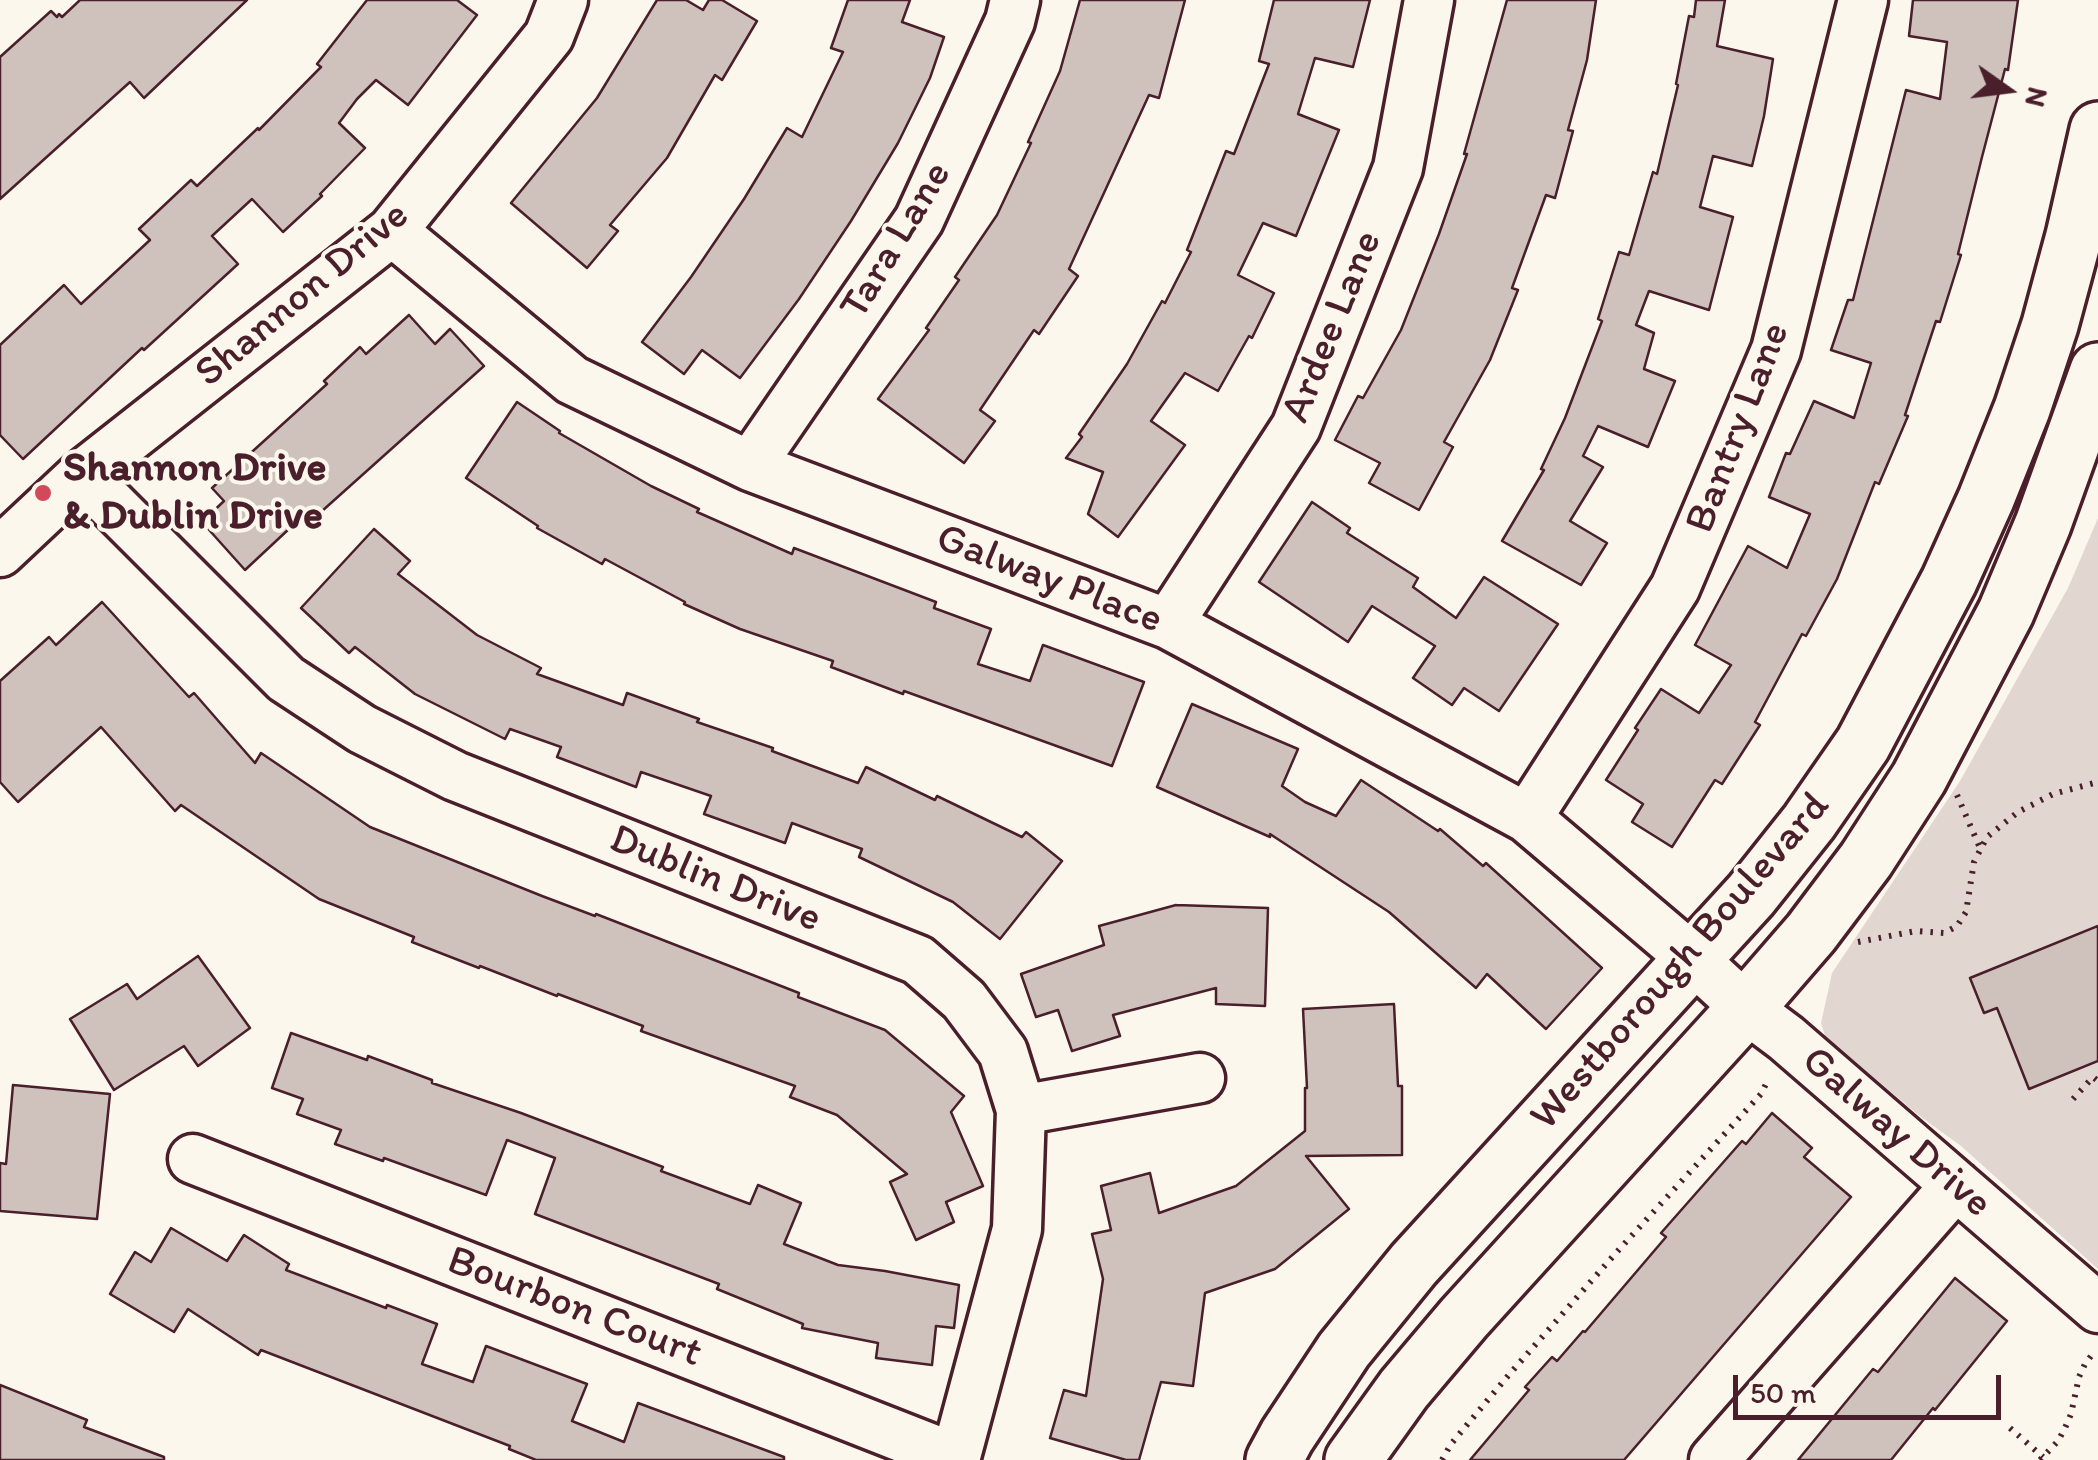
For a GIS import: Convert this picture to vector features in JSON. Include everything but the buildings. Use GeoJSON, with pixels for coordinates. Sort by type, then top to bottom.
{"type":"FeatureCollection","features":[{"type":"Feature","properties":{"kind":"main road","name":"Westborough Boulevard"},"geometry":{"type":"LineString","coordinates":[[1274,1460],[1344,1350],[1414,1264],[1751,895],[1852,759],[1949,581],[2015,427],[2050,325],[2098,130]]}},
{"type":"Feature","properties":{"kind":"main road","name":"Westborough Boulevard"},"geometry":{"type":"LineString","coordinates":[[1354,1460],[1404,1389],[1464,1318],[1746,1008],[1866,860],[1919,778],[2006,612],[2043,524],[2098,371]]}},
{"type":"Feature","properties":{"kind":"street","name":"Shannon Drive"},"geometry":{"type":"LineString","coordinates":[[0,552],[82,476],[392,231],[549,36],[564,0]]}},
{"type":"Feature","properties":{"kind":"street","name":"Tara Lane"},"geometry":{"type":"LineString","coordinates":[[750,466],[919,220],[1010,22],[1015,0]]}},
{"type":"Feature","properties":{"kind":"street","name":"Ardee Lane"},"geometry":{"type":"LineString","coordinates":[[1168,624],[1296,427],[1398,168],[1429,0]]}},
{"type":"Feature","properties":{"kind":"street","name":"Bantry Lane"},"geometry":{"type":"LineString","coordinates":[[1527,818],[1675,588],[1776,350],[1863,0]]}},
{"type":"Feature","properties":{"kind":"street","name":"Galway Place"},"geometry":{"type":"LineString","coordinates":[[392,231],[572,380],[750,466],[1168,624],[1527,818],[1693,958]]}},
{"type":"Feature","properties":{"kind":"street","name":"Dublin Drive"},"geometry":{"type":"LineString","coordinates":[[82,476],[286,679],[362,730],[454,776],[918,960],[964,1000],[1003,1052],[1021,1110],[1017,1229],[955,1459]]}},
{"type":"Feature","properties":{"kind":"street","name":"Galway Drive"},"geometry":{"type":"LineString","coordinates":[[1693,958],[1746,1008],[1956,1185],[2096,1330]]}},
{"type":"Feature","properties":{"kind":"street"},"geometry":{"type":"LineString","coordinates":[[1021,1110],[1200,1078]]}},
{"type":"Feature","properties":{"kind":"street","name":"Bourbon Court"},"geometry":{"type":"LineString","coordinates":[[193,1159],[955,1459]]}},
{"type":"Feature","properties":{"kind":"street"},"geometry":{"type":"LineString","coordinates":[[1714,1460],[1956,1185]]}},
{"type":"Feature","properties":{"kind":"path"},"geometry":{"type":"LineString","coordinates":[[1855,942],[1916,931],[1944,933],[1957,926],[1966,912],[1974,862],[1987,837],[2018,812],[2053,794],[2098,782]]}},
{"type":"Feature","properties":{"kind":"path"},"geometry":{"type":"LineString","coordinates":[[1953,788],[1981,849]]}},
{"type":"Feature","properties":{"kind":"path"},"geometry":{"type":"LineString","coordinates":[[2073,1099],[2093,1077],[2098,1081]]}},
{"type":"Feature","properties":{"kind":"path"},"geometry":{"type":"LineString","coordinates":[[1442,1460],[1450,1444],[1507,1377],[1766,1084]]}},
{"type":"Feature","properties":{"kind":"path"},"geometry":{"type":"LineString","coordinates":[[2010,1428],[2041,1458],[2058,1440],[2071,1414],[2096,1330]]}},
{"type":"Feature","properties":{"kind":"shaded area"},"geometry":{"type":"Polygon","coordinates":[[[2098,518],[2098,1269],[1961,1146],[1825,1036],[1821,1023],[1832,973],[1960,781],[2068,588],[2098,518]]]}},
{"type":"Feature","properties":{"kind":"place","name":"Shannon Drive & Dublin Drive"},"geometry":{"type":"Point","coordinates":[43,493]}}]}
